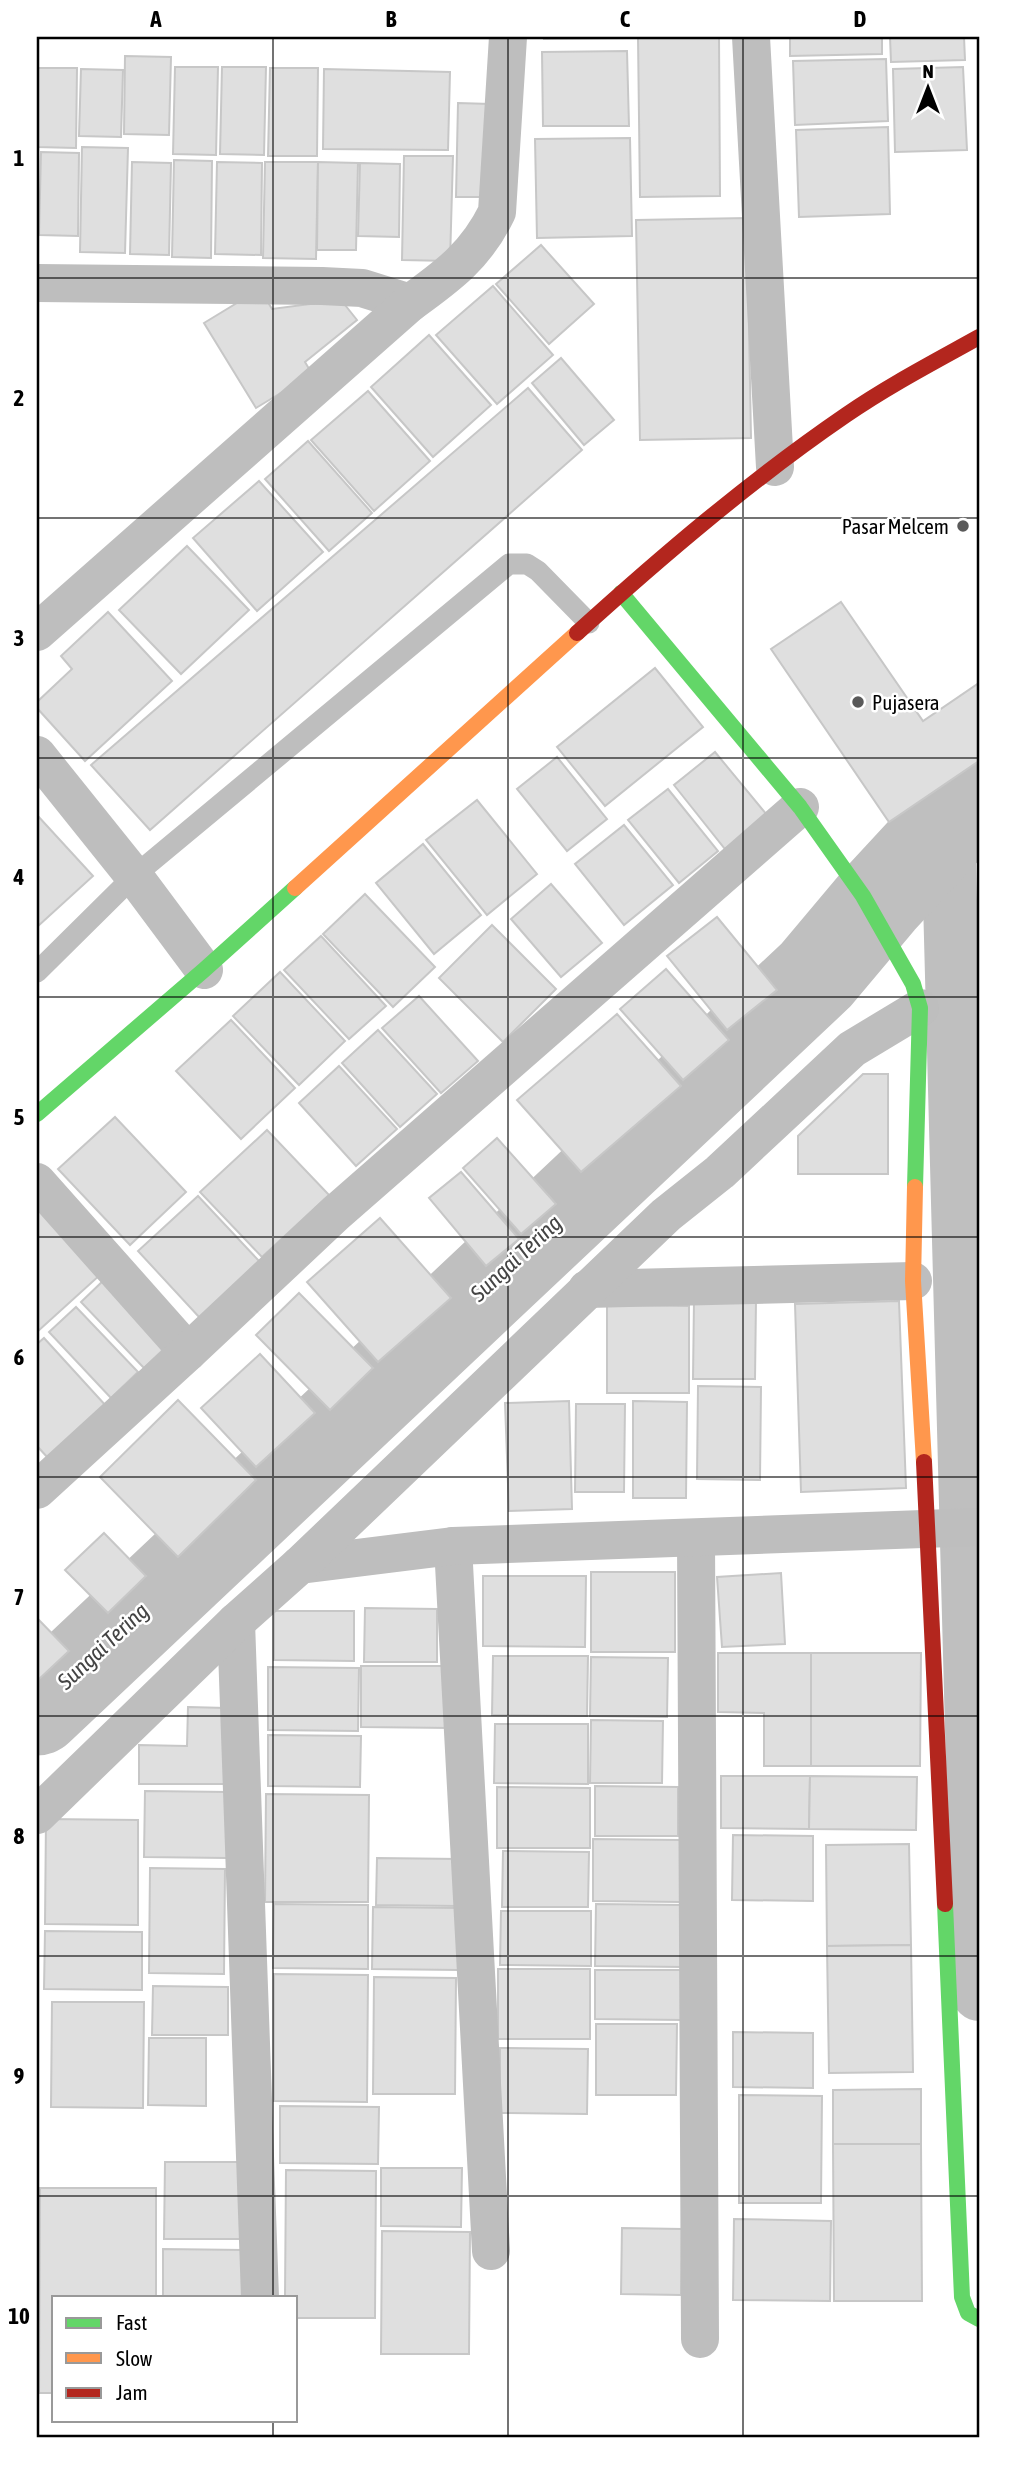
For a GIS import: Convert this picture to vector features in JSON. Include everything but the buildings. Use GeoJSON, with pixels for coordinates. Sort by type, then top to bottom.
{"type":"FeatureCollection","features":[{"type":"Feature","properties":{"kind":"street"},"geometry":{"type":"LineString","coordinates":[[37,632],[411,303],[448,275],[485,236],[498,212],[508,37]]}},
{"type":"Feature","properties":{"kind":"street"},"geometry":{"type":"LineString","coordinates":[[751,37],[775,467]]}},
{"type":"Feature","properties":{"kind":"street"},"geometry":{"type":"LineString","coordinates":[[37,283],[362,288],[411,303]]}},
{"type":"Feature","properties":{"kind":"street"},"geometry":{"type":"LineString","coordinates":[[37,1114],[204,970],[621,593],[775,467],[847,415],[918,370],[979,338]]}},
{"type":"Feature","properties":{"kind":"street"},"geometry":{"type":"LineString","coordinates":[[621,593],[800,807],[863,895],[917,996],[913,1281],[934,1528],[962,2297],[968,2313],[979,2319]]}},
{"type":"Feature","properties":{"kind":"street"},"geometry":{"type":"LineString","coordinates":[[37,755],[134,876],[204,970]]}},
{"type":"Feature","properties":{"kind":"street"},"geometry":{"type":"LineString","coordinates":[[37,1490],[337,1213],[800,807]]}},
{"type":"Feature","properties":{"kind":"street"},"geometry":{"type":"LineString","coordinates":[[37,1815],[236,1622],[300,1565],[666,1215],[720,1172],[852,1049],[917,996]]}},
{"type":"Feature","properties":{"kind":"street"},"geometry":{"type":"LineString","coordinates":[[37,1182],[188,1352]]}},
{"type":"Feature","properties":{"kind":"street"},"geometry":{"type":"LineString","coordinates":[[587,1289],[913,1281]]}},
{"type":"Feature","properties":{"kind":"street"},"geometry":{"type":"LineString","coordinates":[[300,1565],[453,1546],[979,1527]]}},
{"type":"Feature","properties":{"kind":"street"},"geometry":{"type":"LineString","coordinates":[[696,1538],[700,2340]]}},
{"type":"Feature","properties":{"kind":"street"},"geometry":{"type":"LineString","coordinates":[[453,1546],[491,2251]]}},
{"type":"Feature","properties":{"kind":"street"},"geometry":{"type":"LineString","coordinates":[[236,1622],[260,2296]]}},
{"type":"Feature","properties":{"kind":"lane"},"geometry":{"type":"LineString","coordinates":[[37,972],[134,876],[509,564],[527,564],[538,571],[589,624]]}},
{"type":"Feature","properties":{"kind":"waterway","name":"Sungai Tering"},"geometry":{"type":"LineString","coordinates":[[37,1709],[816,975],[879,900],[979,792]]}},
{"type":"Feature","properties":{"kind":"waterway"},"geometry":{"type":"LineString","coordinates":[[948,825],[979,1994]]}},
{"type":"Feature","properties":{"kind":"traffic: fast"},"geometry":{"type":"LineString","coordinates":[[621,593],[800,807],[863,896],[913,984],[920,1008],[915,1187]]}},
{"type":"Feature","properties":{"kind":"traffic: fast"},"geometry":{"type":"LineString","coordinates":[[37,1114],[295,888]]}},
{"type":"Feature","properties":{"kind":"traffic: fast"},"geometry":{"type":"LineString","coordinates":[[945,1904],[962,2297],[968,2313],[979,2319]]}},
{"type":"Feature","properties":{"kind":"traffic: slow"},"geometry":{"type":"LineString","coordinates":[[295,888],[577,633]]}},
{"type":"Feature","properties":{"kind":"traffic: slow"},"geometry":{"type":"LineString","coordinates":[[915,1187],[913,1281],[924,1462]]}},
{"type":"Feature","properties":{"kind":"traffic: jam"},"geometry":{"type":"LineString","coordinates":[[577,633],[708,520],[811,440],[878,394],[979,337]]}},
{"type":"Feature","properties":{"kind":"traffic: jam"},"geometry":{"type":"LineString","coordinates":[[924,1462],[945,1904]]}},
{"type":"Feature","properties":{"kind":"place","name":"Pasar Melcem"},"geometry":{"type":"Point","coordinates":[963,526]}},
{"type":"Feature","properties":{"kind":"place","name":"Pujasera"},"geometry":{"type":"Point","coordinates":[858,702]}}]}
